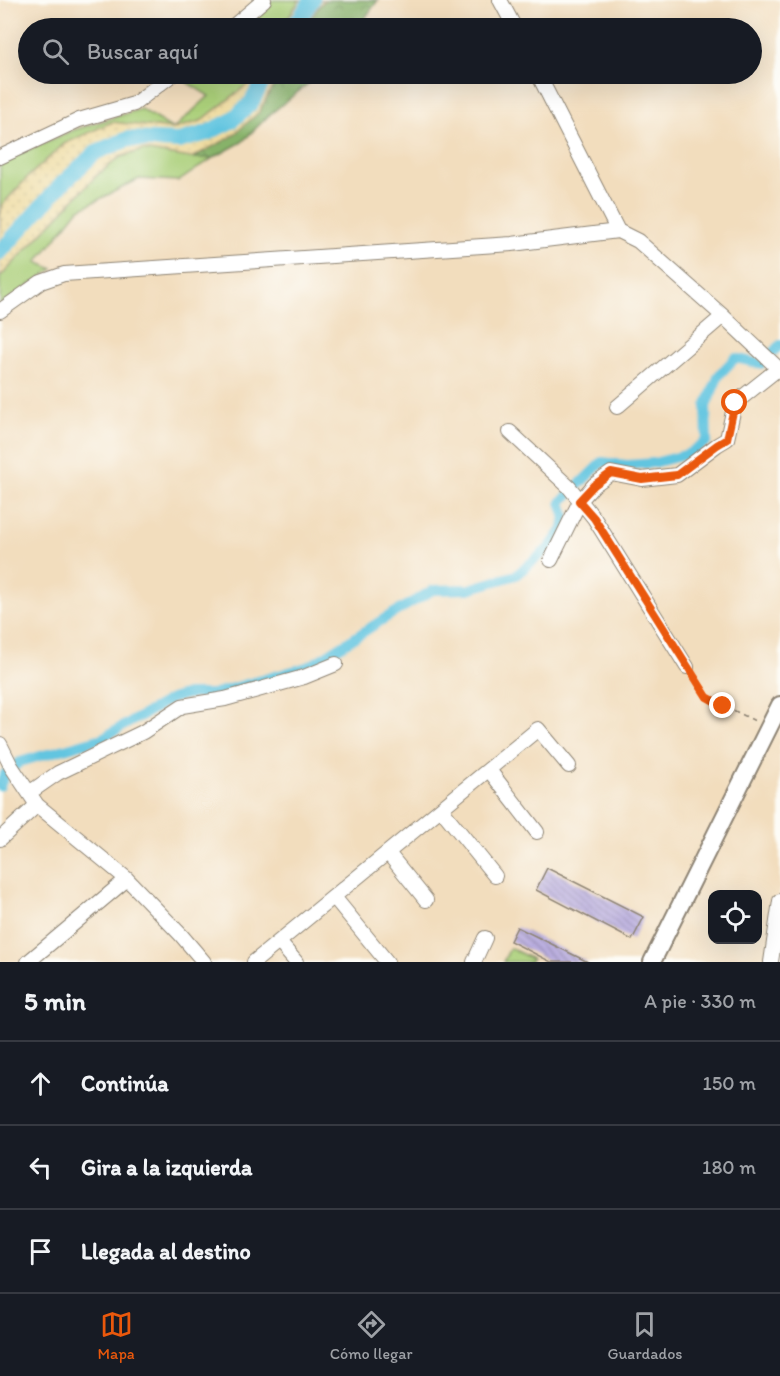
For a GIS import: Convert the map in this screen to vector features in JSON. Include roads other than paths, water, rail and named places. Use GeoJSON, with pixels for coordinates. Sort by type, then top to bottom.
{"type":"FeatureCollection","features":[{"type":"Feature","properties":{"kind":"main road"},"geometry":{"type":"LineString","coordinates":[[652,962],[780,705]]}},
{"type":"Feature","properties":{"kind":"street"},"geometry":{"type":"LineString","coordinates":[[243,18],[264,0]]}},
{"type":"Feature","properties":{"kind":"street"},"geometry":{"type":"LineString","coordinates":[[500,0],[510,18]]}},
{"type":"Feature","properties":{"kind":"street"},"geometry":{"type":"LineString","coordinates":[[0,157],[79,120],[134,104],[159,84]]}},
{"type":"Feature","properties":{"kind":"street"},"geometry":{"type":"LineString","coordinates":[[543,84],[618,231]]}},
{"type":"Feature","properties":{"kind":"street"},"geometry":{"type":"LineString","coordinates":[[0,311],[41,282],[64,274],[512,244],[618,231],[638,241],[779,369],[735,403],[727,439],[677,475],[642,479],[611,473],[575,494],[551,560]]}},
{"type":"Feature","properties":{"kind":"street"},"geometry":{"type":"LineString","coordinates":[[617,407],[723,316]]}},
{"type":"Feature","properties":{"kind":"street"},"geometry":{"type":"LineString","coordinates":[[510,432],[575,494],[594,518],[687,667]]}},
{"type":"Feature","properties":{"kind":"street"},"geometry":{"type":"LineString","coordinates":[[26,789],[143,732],[182,706],[225,699],[304,676],[336,664]]}},
{"type":"Feature","properties":{"kind":"street"},"geometry":{"type":"LineString","coordinates":[[254,962],[538,729],[569,766]]}},
{"type":"Feature","properties":{"kind":"street"},"geometry":{"type":"LineString","coordinates":[[0,744],[11,766],[37,805],[127,879],[204,962]]}},
{"type":"Feature","properties":{"kind":"street"},"geometry":{"type":"LineString","coordinates":[[489,770],[537,832]]}},
{"type":"Feature","properties":{"kind":"street"},"geometry":{"type":"LineString","coordinates":[[0,839],[37,805]]}},
{"type":"Feature","properties":{"kind":"street"},"geometry":{"type":"LineString","coordinates":[[441,809],[495,876]]}},
{"type":"Feature","properties":{"kind":"street"},"geometry":{"type":"LineString","coordinates":[[388,853],[426,900]]}},
{"type":"Feature","properties":{"kind":"street"},"geometry":{"type":"LineString","coordinates":[[28,962],[127,879]]}},
{"type":"Feature","properties":{"kind":"street"},"geometry":{"type":"LineString","coordinates":[[334,897],[387,962]]}},
{"type":"Feature","properties":{"kind":"street"},"geometry":{"type":"LineString","coordinates":[[771,962],[780,901]]}},
{"type":"Feature","properties":{"kind":"street"},"geometry":{"type":"LineString","coordinates":[[474,962],[485,938]]}},
{"type":"Feature","properties":{"kind":"street"},"geometry":{"type":"LineString","coordinates":[[279,942],[296,962]]}},
{"type":"Feature","properties":{"kind":"waterway"},"geometry":{"type":"LineString","coordinates":[[300,18],[312,0]]}},
{"type":"Feature","properties":{"kind":"waterway"},"geometry":{"type":"LineString","coordinates":[[0,252],[62,184],[96,152],[128,139],[179,141],[207,133],[231,121],[251,103],[261,84]]}},
{"type":"Feature","properties":{"kind":"waterway"},"geometry":{"type":"LineString","coordinates":[[773,352],[780,345]]}},
{"type":"Feature","properties":{"kind":"waterway"},"geometry":{"type":"LineString","coordinates":[[0,786],[5,774],[20,762],[102,738],[171,699],[187,694],[212,694],[310,666],[433,590],[469,589],[516,575],[549,548],[563,529],[565,515],[561,502],[602,462],[627,465],[654,463],[688,454],[707,441],[706,406],[719,375],[735,358],[761,364]]}}]}
